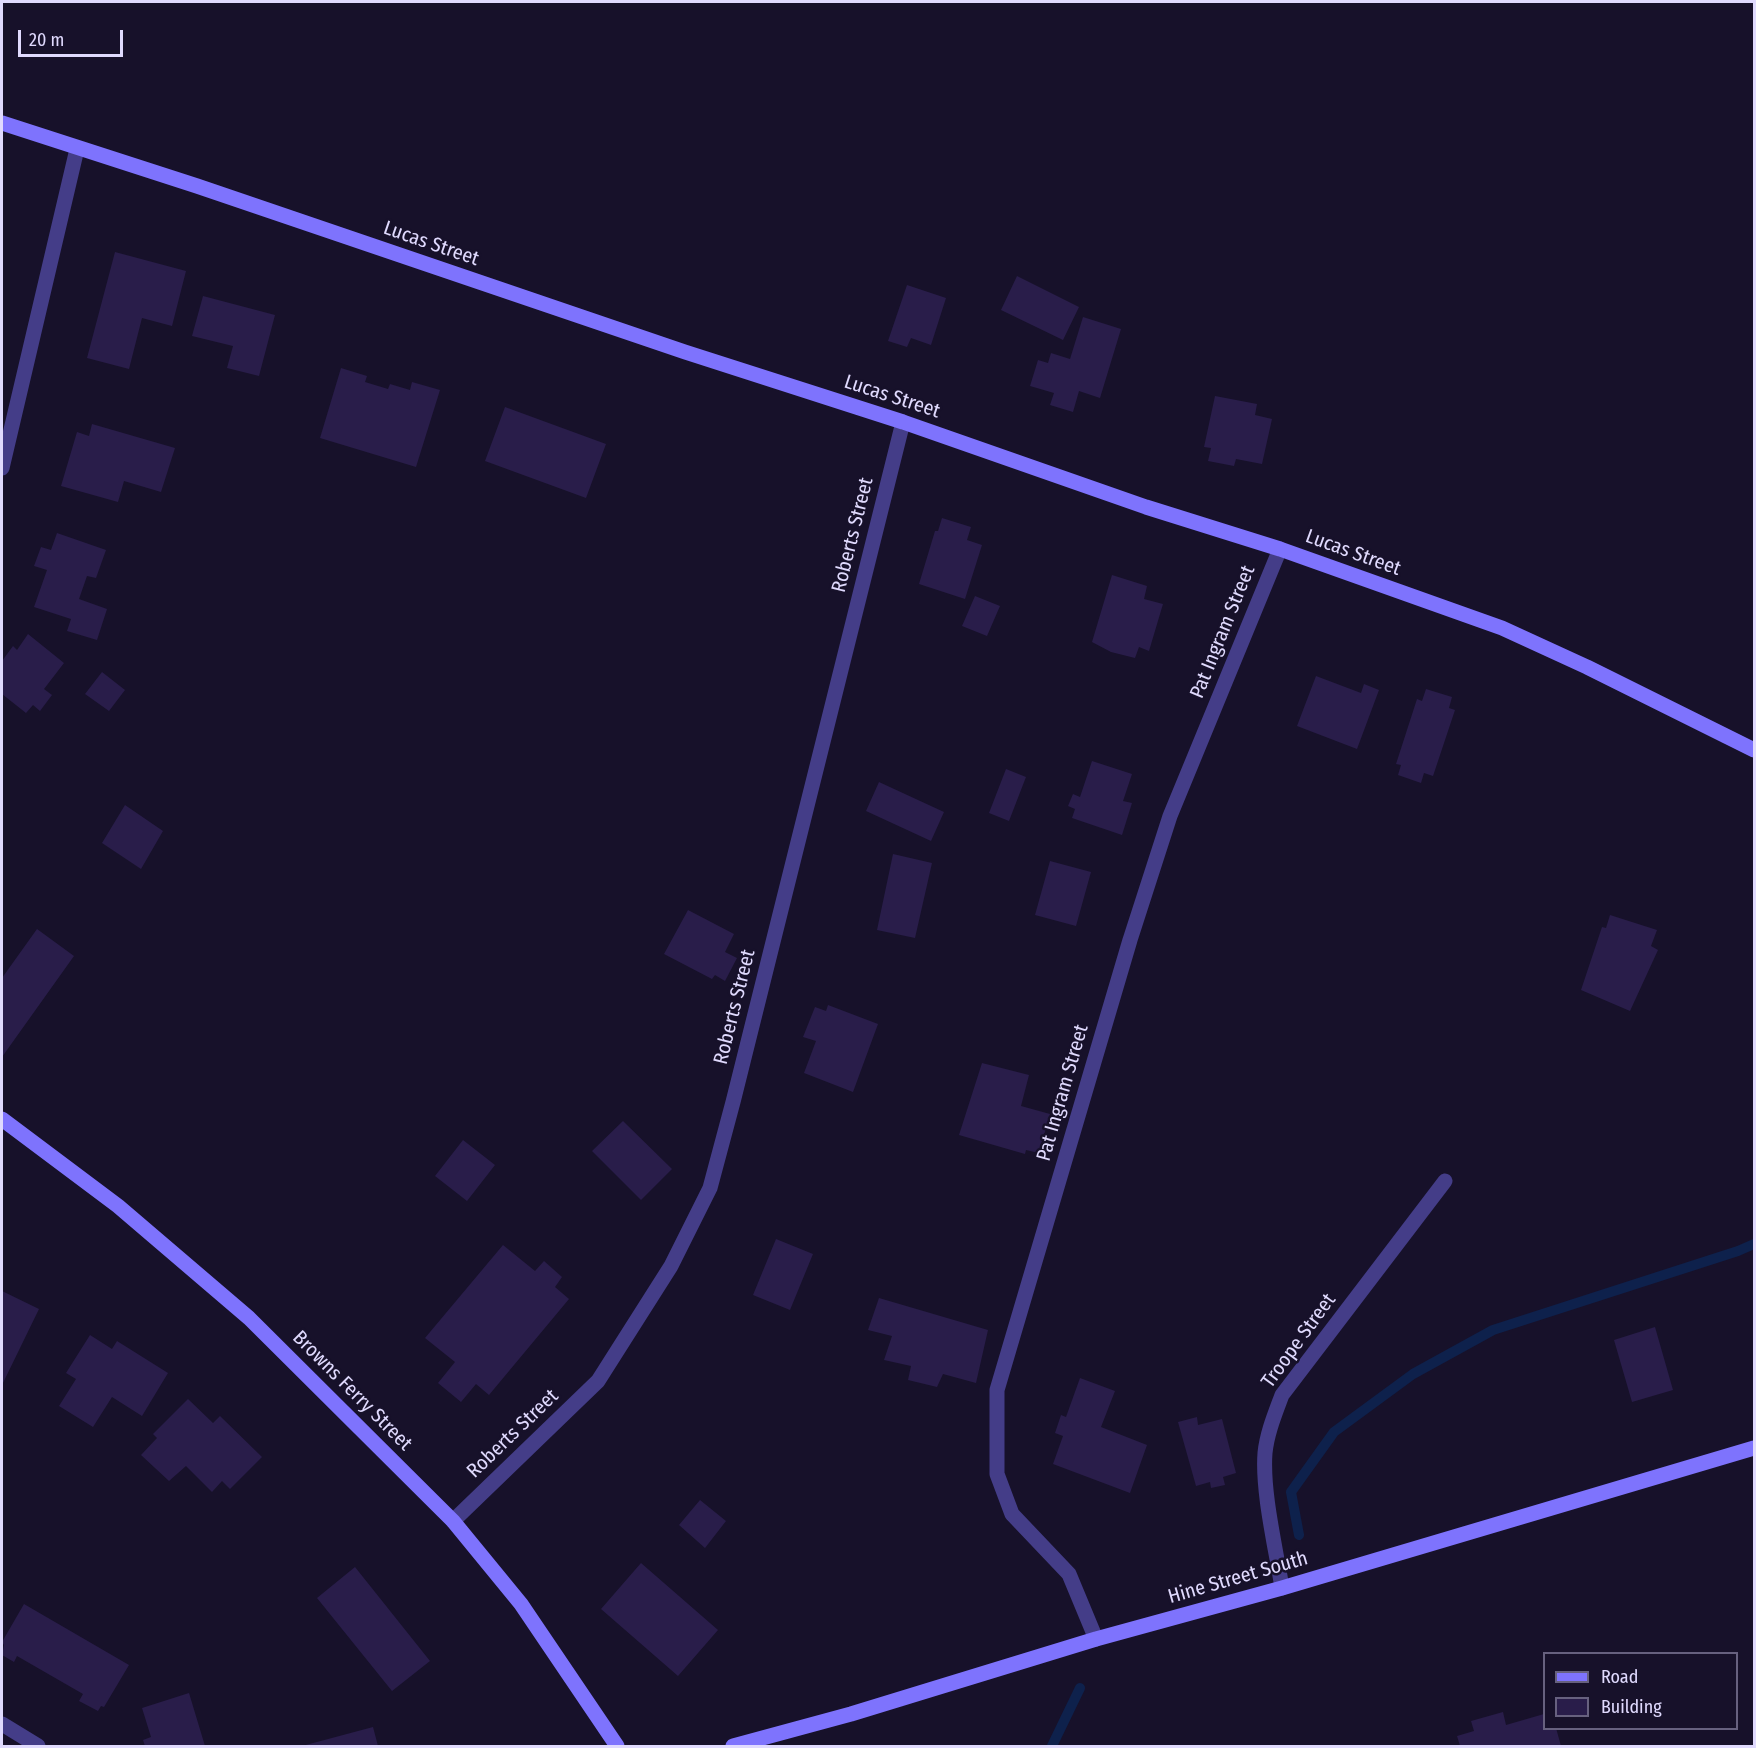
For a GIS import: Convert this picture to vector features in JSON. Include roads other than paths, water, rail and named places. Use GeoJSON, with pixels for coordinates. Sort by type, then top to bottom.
{"type":"FeatureCollection","features":[{"type":"Feature","properties":{"kind":"street","name":"Lucas Street"},"geometry":{"type":"LineString","coordinates":[[2,123],[197,186],[674,348],[903,422],[1146,507],[1280,549],[1502,628],[1755,750]]}},
{"type":"Feature","properties":{"kind":"street"},"geometry":{"type":"LineString","coordinates":[[2,468],[77,149]]}},
{"type":"Feature","properties":{"kind":"street","name":"Roberts Street"},"geometry":{"type":"LineString","coordinates":[[453,1521],[598,1381],[671,1266],[710,1188],[903,422]]}},
{"type":"Feature","properties":{"kind":"street","name":"Pat Ingram Street"},"geometry":{"type":"LineString","coordinates":[[1096,1639],[1069,1574],[1012,1514],[1004,1494],[997,1474],[997,1390],[1130,939],[1170,816],[1280,549]]}},
{"type":"Feature","properties":{"kind":"street","name":"Browns Ferry Street"},"geometry":{"type":"LineString","coordinates":[[2,1119],[118,1206],[249,1318],[453,1521],[522,1604],[617,1746]]}},
{"type":"Feature","properties":{"kind":"street","name":"Troope Street"},"geometry":{"type":"LineString","coordinates":[[1282,1588],[1266,1485],[1265,1454],[1270,1425],[1282,1395],[1445,1181]]}},
{"type":"Feature","properties":{"kind":"street","name":"Hine Street South"},"geometry":{"type":"LineString","coordinates":[[733,1746],[851,1714],[1096,1639],[1282,1588],[1755,1448]]}},
{"type":"Feature","properties":{"kind":"street"},"geometry":{"type":"LineString","coordinates":[[2,1724],[38,1746]]}},
{"type":"Feature","properties":{"kind":"waterway"},"geometry":{"type":"LineString","coordinates":[[1299,1535],[1291,1492],[1334,1432],[1413,1374],[1493,1330],[1754,1244]]}},
{"type":"Feature","properties":{"kind":"waterway"},"geometry":{"type":"LineString","coordinates":[[1052,1746],[1080,1688]]}}]}
